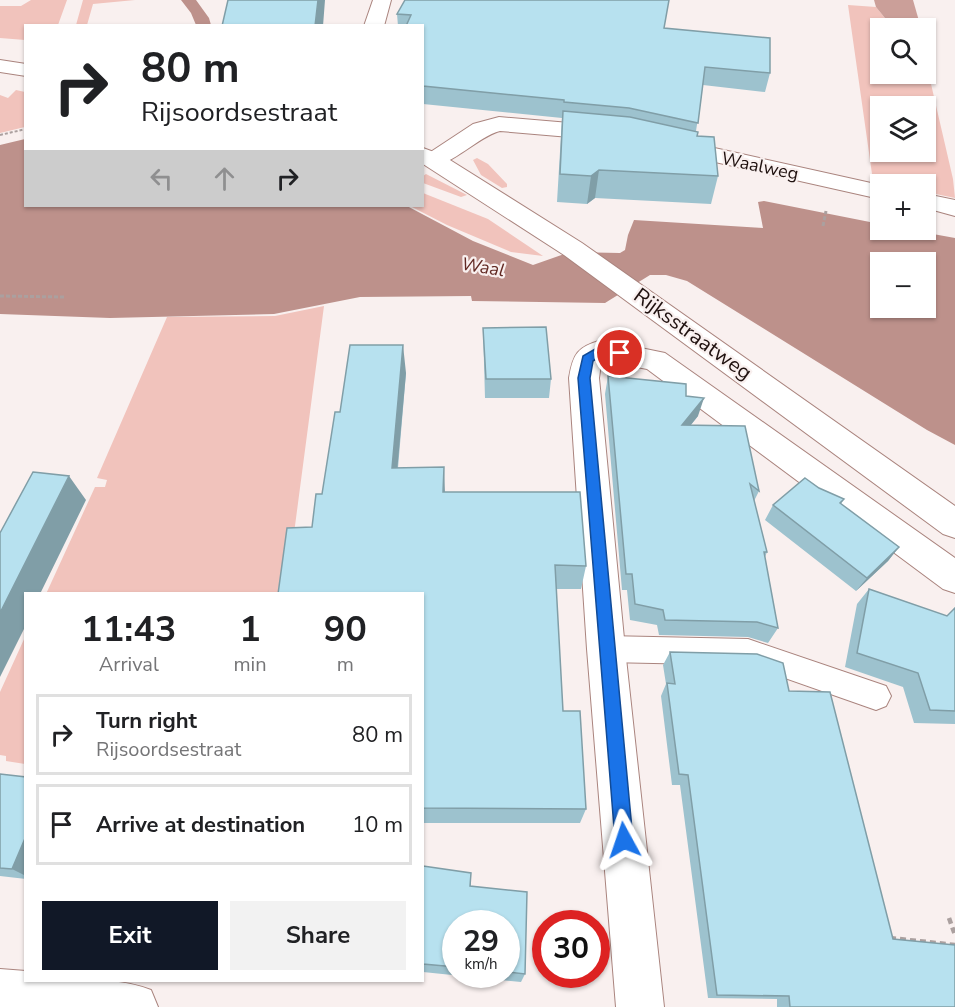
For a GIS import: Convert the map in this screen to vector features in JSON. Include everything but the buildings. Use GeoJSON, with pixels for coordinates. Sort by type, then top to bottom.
{"type":"FeatureCollection","features":[{"type":"Feature","properties":{"kind":"street"},"geometry":{"type":"LineString","coordinates":[[375,24],[382,0]]}},
{"type":"Feature","properties":{"kind":"street"},"geometry":{"type":"LineString","coordinates":[[0,66],[24,70]]}},
{"type":"Feature","properties":{"kind":"street","name":"Waalweg"},"geometry":{"type":"LineString","coordinates":[[429,158],[481,129],[499,124],[637,138],[870,190]]}},
{"type":"Feature","properties":{"kind":"street","name":"Rijksstraatweg"},"geometry":{"type":"LineString","coordinates":[[429,158],[573,249],[955,524]]}},
{"type":"Feature","properties":{"kind":"street"},"geometry":{"type":"LineString","coordinates":[[936,203],[955,208]]}},
{"type":"Feature","properties":{"kind":"street","name":"Rijksstraatweg"},"geometry":{"type":"LineString","coordinates":[[606,649],[584,378],[587,359],[602,350],[655,360],[955,578]]}},
{"type":"Feature","properties":{"kind":"street"},"geometry":{"type":"LineString","coordinates":[[606,649],[640,1007]]}},
{"type":"Feature","properties":{"kind":"street"},"geometry":{"type":"LineString","coordinates":[[29,999],[134,1007]]}},
{"type":"Feature","properties":{"kind":"lane"},"geometry":{"type":"LineString","coordinates":[[606,649],[748,652],[876,696]]}},
{"type":"Feature","properties":{"kind":"path"},"geometry":{"type":"LineString","coordinates":[[0,135],[24,129]]}},
{"type":"Feature","properties":{"kind":"path"},"geometry":{"type":"LineString","coordinates":[[823,226],[826,211]]}},
{"type":"Feature","properties":{"kind":"path"},"geometry":{"type":"LineString","coordinates":[[0,296],[64,297]]}},
{"type":"Feature","properties":{"kind":"path"},"geometry":{"type":"LineString","coordinates":[[949,918],[955,936]]}},
{"type":"Feature","properties":{"kind":"path"},"geometry":{"type":"LineString","coordinates":[[881,938],[955,945]]}},
{"type":"Feature","properties":{"kind":"shaded area"},"geometry":{"type":"Polygon","coordinates":[[[31,0],[67,0],[58,24],[24,24],[24,40],[0,38],[0,6],[21,6],[31,0]]]}},
{"type":"Feature","properties":{"kind":"shaded area"},"geometry":{"type":"Polygon","coordinates":[[[83,0],[135,0],[93,4],[87,24],[76,24],[83,0]]]}},
{"type":"Feature","properties":{"kind":"shaded area"},"geometry":{"type":"Polygon","coordinates":[[[874,0],[913,0],[918,18],[885,18],[876,7],[874,0]]]}},
{"type":"Feature","properties":{"kind":"shaded area"},"geometry":{"type":"Polygon","coordinates":[[[848,5],[876,7],[885,18],[870,18],[870,84],[931,84],[934,96],[870,96],[870,160],[848,5]]]}},
{"type":"Feature","properties":{"kind":"shaded area"},"geometry":{"type":"Polygon","coordinates":[[[16,90],[24,92],[24,127],[0,133],[0,95],[8,98],[16,90]]]}},
{"type":"Feature","properties":{"kind":"shaded area"},"geometry":{"type":"Polygon","coordinates":[[[936,106],[953,179],[955,198],[936,194],[936,174],[872,174],[870,162],[936,162],[936,106]]]}},
{"type":"Feature","properties":{"kind":"shaded area"},"geometry":{"type":"Polygon","coordinates":[[[477,158],[488,164],[507,184],[507,187],[502,188],[481,175],[473,160],[477,158]]]}},
{"type":"Feature","properties":{"kind":"shaded area"},"geometry":{"type":"Polygon","coordinates":[[[426,174],[467,195],[461,197],[424,183],[426,174]]]}},
{"type":"Feature","properties":{"kind":"shaded area"},"geometry":{"type":"Polygon","coordinates":[[[424,193],[488,219],[543,256],[511,252],[447,225],[412,207],[424,207],[424,193]]]}},
{"type":"Feature","properties":{"kind":"shaded area"},"geometry":{"type":"Polygon","coordinates":[[[324,306],[286,592],[47,592],[95,487],[105,487],[107,480],[97,478],[167,317],[275,316],[324,306]]]}},
{"type":"Feature","properties":{"kind":"shaded area"},"geometry":{"type":"Polygon","coordinates":[[[24,639],[24,764],[6,761],[6,756],[0,755],[0,692],[24,639]]]}},
{"type":"Feature","properties":{"kind":"water"},"geometry":{"type":"Polygon","coordinates":[[[181,0],[196,0],[211,24],[196,24],[181,0]]]}},
{"type":"Feature","properties":{"kind":"water","name":"Waal"},"geometry":{"type":"Polygon","coordinates":[[[24,139],[24,207],[409,207],[473,241],[533,265],[570,252],[620,253],[625,250],[634,220],[763,228],[758,202],[764,201],[870,222],[870,240],[936,240],[936,235],[955,238],[955,445],[927,430],[687,281],[666,275],[650,275],[605,303],[472,301],[471,296],[360,297],[274,314],[110,318],[0,314],[0,145],[24,139]]]}},
{"type":"Feature","properties":{"kind":"route"},"geometry":{"type":"LineString","coordinates":[[620,353],[602,350],[587,359],[584,378],[624,840]]}}]}
